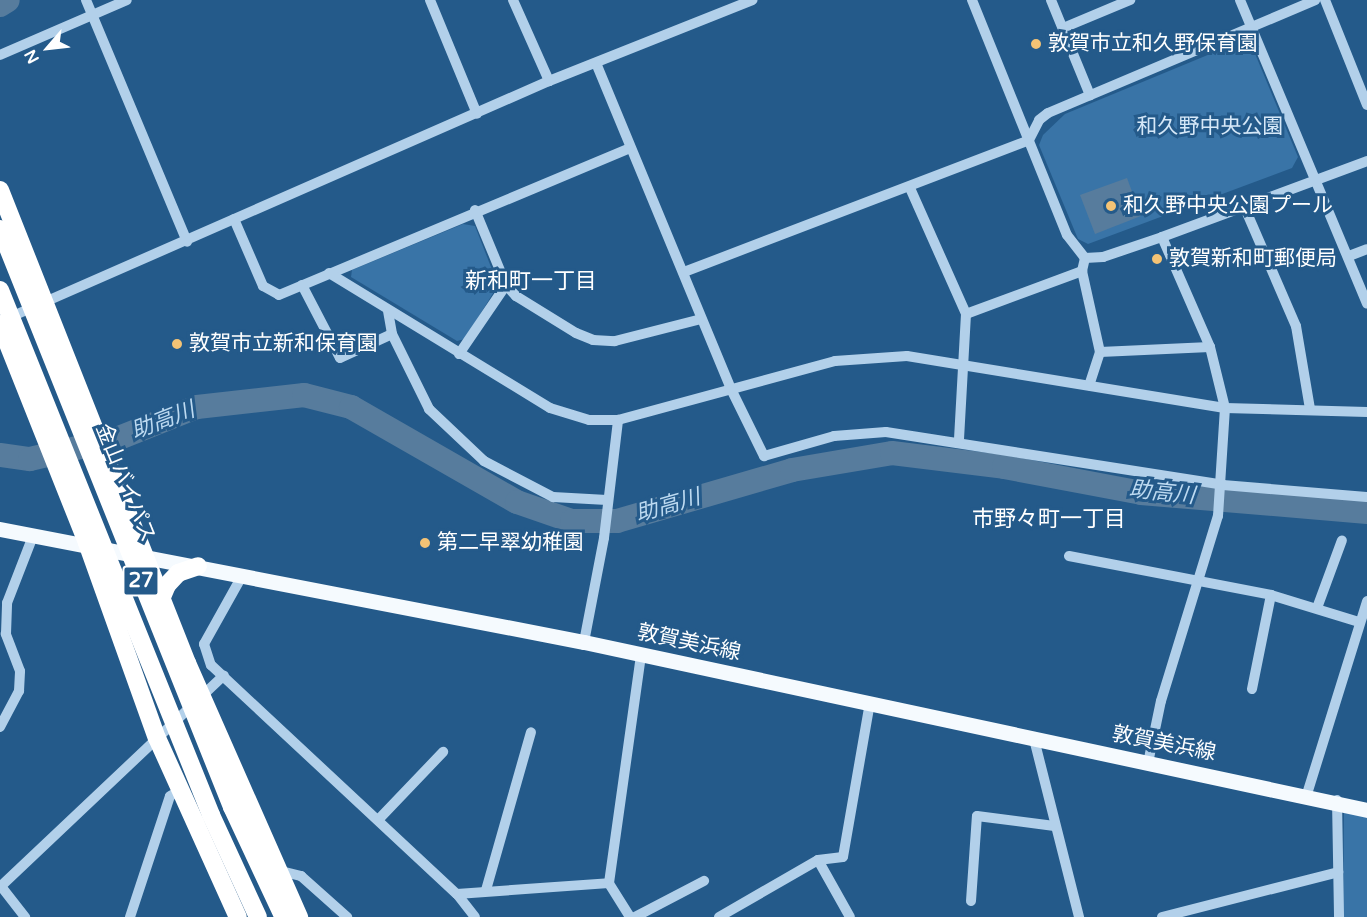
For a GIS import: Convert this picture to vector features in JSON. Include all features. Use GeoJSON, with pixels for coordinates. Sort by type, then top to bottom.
{"type":"FeatureCollection","features":[{"type":"Feature","properties":{"kind":"highway"},"geometry":{"type":"LineString","coordinates":[[0,190],[43,305],[146,555],[201,696],[276,870],[299,917]]}},
{"type":"Feature","properties":{"kind":"highway","name":"金山バイパス"},"geometry":{"type":"LineString","coordinates":[[3,236],[232,807],[283,917]]}},
{"type":"Feature","properties":{"kind":"highway","name":"金山バイパス"},"geometry":{"type":"LineString","coordinates":[[0,290],[211,815],[258,917]]}},
{"type":"Feature","properties":{"kind":"highway"},"geometry":{"type":"LineString","coordinates":[[0,323],[87,543],[157,738],[237,917]]}},
{"type":"Feature","properties":{"kind":"highway"},"geometry":{"type":"LineString","coordinates":[[162,597],[167,585],[178,573],[198,566]]}},
{"type":"Feature","properties":{"kind":"main road","name":"敦賀美浜線"},"geometry":{"type":"LineString","coordinates":[[0,529],[87,543],[242,576],[584,642],[1148,763],[1337,800],[1367,810]]}},
{"type":"Feature","properties":{"kind":"street"},"geometry":{"type":"LineString","coordinates":[[86,0],[187,242]]}},
{"type":"Feature","properties":{"kind":"street"},"geometry":{"type":"LineString","coordinates":[[0,55],[127,0]]}},
{"type":"Feature","properties":{"kind":"street"},"geometry":{"type":"LineString","coordinates":[[430,0],[477,114]]}},
{"type":"Feature","properties":{"kind":"street"},"geometry":{"type":"LineString","coordinates":[[513,0],[549,81]]}},
{"type":"Feature","properties":{"kind":"street"},"geometry":{"type":"LineString","coordinates":[[0,323],[549,81],[753,0]]}},
{"type":"Feature","properties":{"kind":"street"},"geometry":{"type":"LineString","coordinates":[[972,0],[1071,243],[1085,258]]}},
{"type":"Feature","properties":{"kind":"street"},"geometry":{"type":"LineString","coordinates":[[1051,0],[1090,95]]}},
{"type":"Feature","properties":{"kind":"street"},"geometry":{"type":"LineString","coordinates":[[1063,28],[1130,0]]}},
{"type":"Feature","properties":{"kind":"street"},"geometry":{"type":"LineString","coordinates":[[1240,0],[1349,256],[1367,304]]}},
{"type":"Feature","properties":{"kind":"street"},"geometry":{"type":"LineString","coordinates":[[684,272],[910,188],[1029,140],[1039,120],[1048,113],[1315,0]]}},
{"type":"Feature","properties":{"kind":"street"},"geometry":{"type":"LineString","coordinates":[[1325,0],[1367,105]]}},
{"type":"Feature","properties":{"kind":"street"},"geometry":{"type":"LineString","coordinates":[[596,63],[684,272],[701,319],[764,456],[834,436],[885,432],[959,441],[1223,485],[1367,497]]}},
{"type":"Feature","properties":{"kind":"street"},"geometry":{"type":"LineString","coordinates":[[234,219],[263,286],[279,295],[476,210],[630,148]]}},
{"type":"Feature","properties":{"kind":"street"},"geometry":{"type":"LineString","coordinates":[[1085,258],[1103,257],[1162,237],[1367,161]]}},
{"type":"Feature","properties":{"kind":"street"},"geometry":{"type":"LineString","coordinates":[[910,188],[966,315],[959,441]]}},
{"type":"Feature","properties":{"kind":"street"},"geometry":{"type":"LineString","coordinates":[[1244,206],[1296,326],[1310,409]]}},
{"type":"Feature","properties":{"kind":"street"},"geometry":{"type":"LineString","coordinates":[[476,210],[506,285],[516,296],[576,333],[593,340],[615,341],[701,319]]}},
{"type":"Feature","properties":{"kind":"street"},"geometry":{"type":"LineString","coordinates":[[1148,763],[1161,701],[1218,516],[1223,485],[1225,408],[1210,347],[1162,237]]}},
{"type":"Feature","properties":{"kind":"street"},"geometry":{"type":"LineString","coordinates":[[1349,256],[1367,249]]}},
{"type":"Feature","properties":{"kind":"street"},"geometry":{"type":"LineString","coordinates":[[1085,258],[1082,271],[1100,352],[1089,384]]}},
{"type":"Feature","properties":{"kind":"street"},"geometry":{"type":"LineString","coordinates":[[966,315],[1082,271]]}},
{"type":"Feature","properties":{"kind":"street"},"geometry":{"type":"LineString","coordinates":[[329,273],[550,408],[589,420],[618,420],[835,361],[907,356],[1225,408],[1367,412]]}},
{"type":"Feature","properties":{"kind":"street"},"geometry":{"type":"LineString","coordinates":[[302,285],[340,358],[392,334]]}},
{"type":"Feature","properties":{"kind":"street"},"geometry":{"type":"LineString","coordinates":[[459,354],[506,285]]}},
{"type":"Feature","properties":{"kind":"street"},"geometry":{"type":"LineString","coordinates":[[388,311],[392,334],[429,409],[484,460],[553,497],[607,500]]}},
{"type":"Feature","properties":{"kind":"street"},"geometry":{"type":"LineString","coordinates":[[1100,352],[1210,347]]}},
{"type":"Feature","properties":{"kind":"street"},"geometry":{"type":"LineString","coordinates":[[584,642],[618,420]]}},
{"type":"Feature","properties":{"kind":"street"},"geometry":{"type":"LineString","coordinates":[[0,727],[19,691],[20,671],[6,634],[7,603],[33,536]]}},
{"type":"Feature","properties":{"kind":"street"},"geometry":{"type":"LineString","coordinates":[[1317,608],[1342,540]]}},
{"type":"Feature","properties":{"kind":"street"},"geometry":{"type":"LineString","coordinates":[[1069,556],[1271,595],[1359,622]]}},
{"type":"Feature","properties":{"kind":"street"},"geometry":{"type":"LineString","coordinates":[[242,576],[204,644],[211,664],[379,819],[457,894],[475,917]]}},
{"type":"Feature","properties":{"kind":"street"},"geometry":{"type":"LineString","coordinates":[[1252,689],[1271,595]]}},
{"type":"Feature","properties":{"kind":"street"},"geometry":{"type":"LineString","coordinates":[[1307,794],[1367,601]]}},
{"type":"Feature","properties":{"kind":"street"},"geometry":{"type":"LineString","coordinates":[[630,917],[609,883],[641,654]]}},
{"type":"Feature","properties":{"kind":"street"},"geometry":{"type":"LineString","coordinates":[[25,917],[0,886],[224,675]]}},
{"type":"Feature","properties":{"kind":"street"},"geometry":{"type":"LineString","coordinates":[[719,917],[818,860],[843,857],[870,703]]}},
{"type":"Feature","properties":{"kind":"street"},"geometry":{"type":"LineString","coordinates":[[486,890],[531,732]]}},
{"type":"Feature","properties":{"kind":"street"},"geometry":{"type":"LineString","coordinates":[[1034,739],[1054,826],[1079,917]]}},
{"type":"Feature","properties":{"kind":"street"},"geometry":{"type":"LineString","coordinates":[[379,819],[443,752]]}},
{"type":"Feature","properties":{"kind":"street"},"geometry":{"type":"LineString","coordinates":[[130,917],[170,796],[181,790]]}},
{"type":"Feature","properties":{"kind":"street"},"geometry":{"type":"LineString","coordinates":[[1337,800],[1338,917]]}},
{"type":"Feature","properties":{"kind":"street"},"geometry":{"type":"LineString","coordinates":[[971,901],[977,816],[1054,826]]}},
{"type":"Feature","properties":{"kind":"street"},"geometry":{"type":"LineString","coordinates":[[818,860],[850,917]]}},
{"type":"Feature","properties":{"kind":"street"},"geometry":{"type":"LineString","coordinates":[[276,870],[301,876],[347,917]]}},
{"type":"Feature","properties":{"kind":"street"},"geometry":{"type":"LineString","coordinates":[[1162,917],[1338,872]]}},
{"type":"Feature","properties":{"kind":"street"},"geometry":{"type":"LineString","coordinates":[[635,917],[704,881]]}},
{"type":"Feature","properties":{"kind":"street"},"geometry":{"type":"LineString","coordinates":[[457,894],[486,890],[609,883]]}},
{"type":"Feature","properties":{"kind":"green space","name":"和久野中央公園"},"geometry":{"type":"Polygon","coordinates":[[[1244,40],[1251,44],[1298,157],[1292,168],[1088,244],[1078,239],[1039,145],[1043,135],[1065,114],[1244,40]]]}},
{"type":"Feature","properties":{"kind":"green space"},"geometry":{"type":"Polygon","coordinates":[[[463,224],[475,226],[498,285],[465,339],[457,341],[351,277],[352,270],[463,224]]]}},
{"type":"Feature","properties":{"kind":"green space"},"geometry":{"type":"Polygon","coordinates":[[[1344,812],[1367,817],[1367,917],[1343,917],[1344,812]]]}},
{"type":"Feature","properties":{"kind":"shaded area","name":"和久野中央公園プール"},"geometry":{"type":"Polygon","coordinates":[[[1127,178],[1141,216],[1095,234],[1080,195],[1127,178]]]}},
{"type":"Feature","properties":{"kind":"waterway"},"geometry":{"type":"LineString","coordinates":[[0,5],[8,0]]}},
{"type":"Feature","properties":{"kind":"waterway","name":"助高川"},"geometry":{"type":"LineString","coordinates":[[0,455],[30,459],[119,438],[197,407],[304,395],[351,407],[517,502],[572,521],[617,521],[792,470],[892,453],[1004,467],[1141,493],[1367,512]]}},
{"type":"Feature","properties":{"kind":"place","name":"敦賀市立和久野保育園"},"geometry":{"type":"Point","coordinates":[1036,44]}},
{"type":"Feature","properties":{"kind":"place","name":"和久野中央公園プール"},"geometry":{"type":"Point","coordinates":[1111,206]}},
{"type":"Feature","properties":{"kind":"place","name":"敦賀新和町郵便局"},"geometry":{"type":"Point","coordinates":[1157,259]}},
{"type":"Feature","properties":{"kind":"place","name":"敦賀市立新和保育園"},"geometry":{"type":"Point","coordinates":[177,344]}},
{"type":"Feature","properties":{"kind":"place","name":"第二早翠幼稚園"},"geometry":{"type":"Point","coordinates":[425,543]}},
{"type":"Feature","properties":{"kind":"district","name":"新和町一丁目"},"geometry":{"type":"Point","coordinates":[531,282]}},
{"type":"Feature","properties":{"kind":"district","name":"市野々町一丁目"},"geometry":{"type":"Point","coordinates":[1049,520]}}]}
